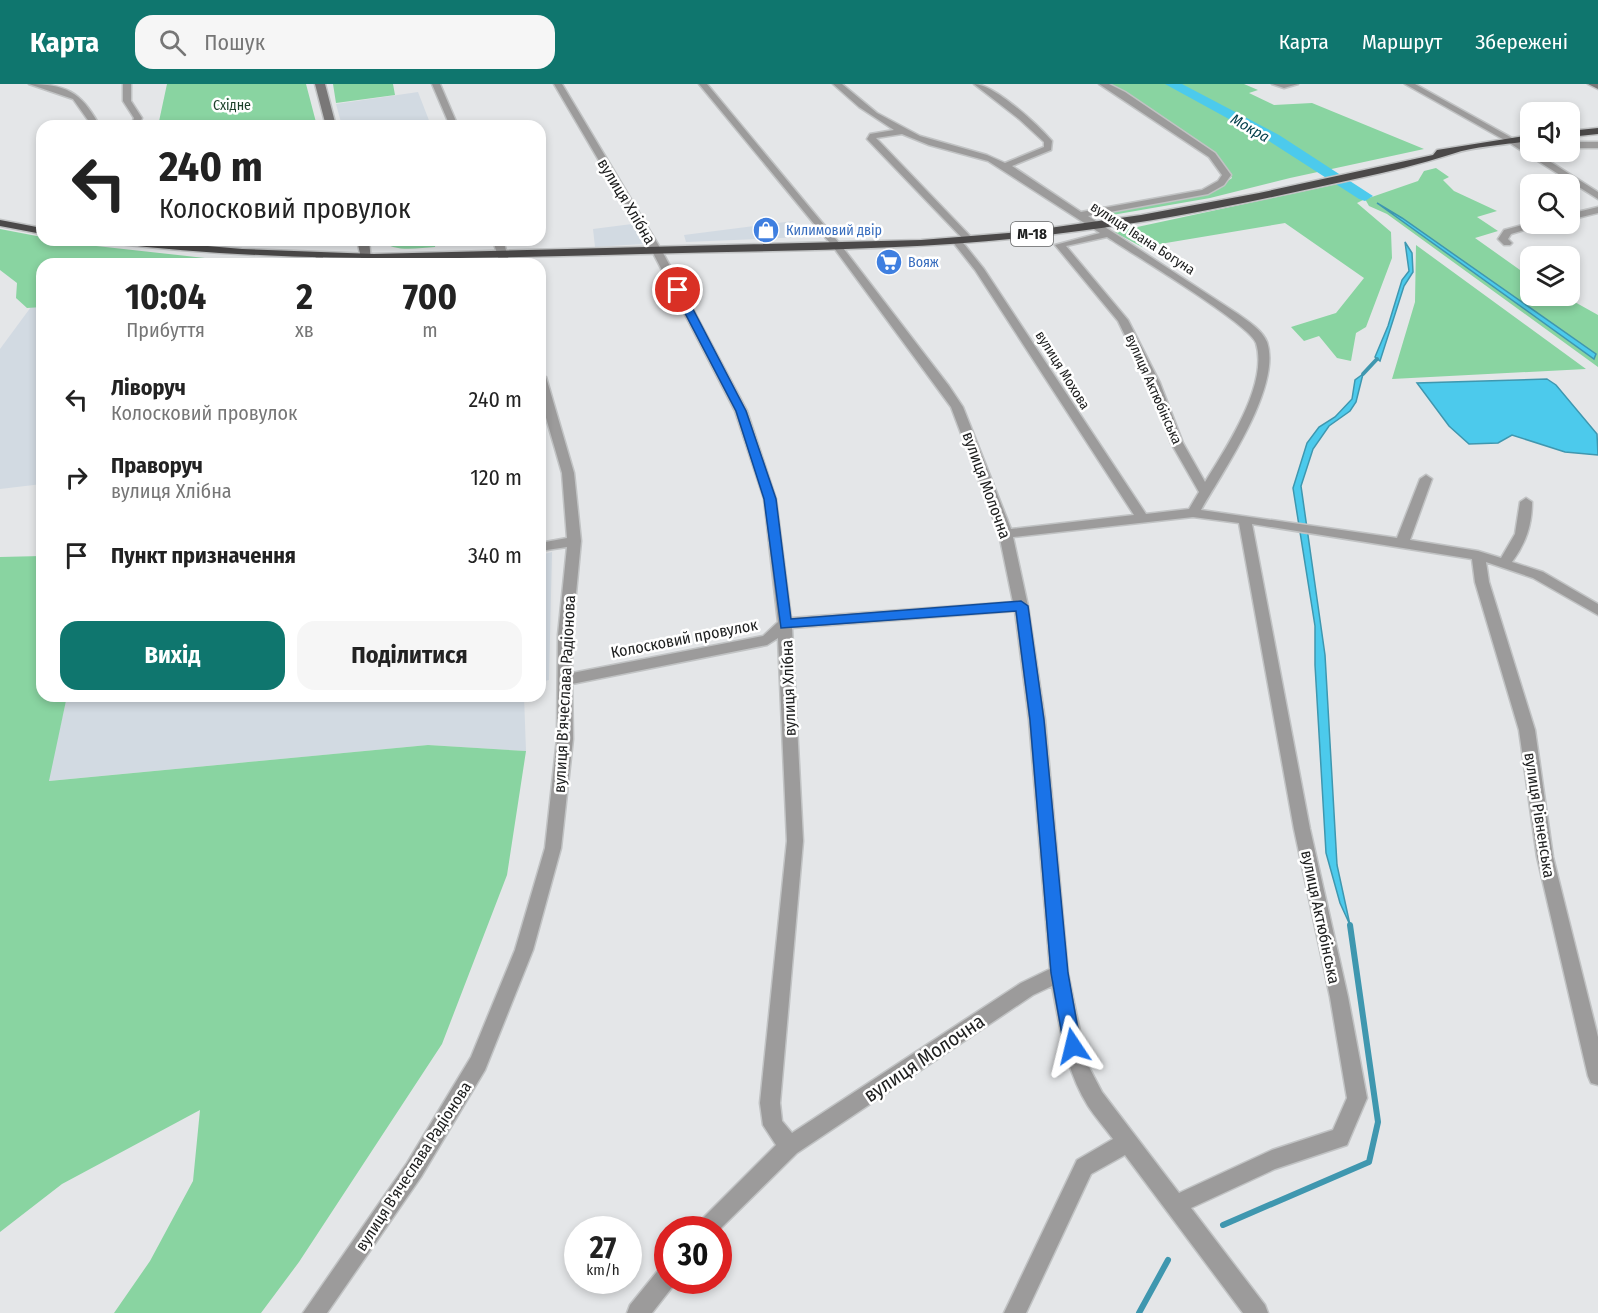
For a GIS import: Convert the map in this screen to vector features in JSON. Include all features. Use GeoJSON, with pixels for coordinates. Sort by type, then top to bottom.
{"type":"FeatureCollection","features":[{"type":"Feature","properties":{"kind":"highway"},"geometry":{"type":"LineString","coordinates":[[1580,132],[1598,130]]}},
{"type":"Feature","properties":{"kind":"highway","name":"М-18"},"geometry":{"type":"LineString","coordinates":[[538,258],[657,251],[963,241],[1095,227],[1206,206],[1300,184],[1371,164],[1520,139]]}},
{"type":"Feature","properties":{"kind":"highway","name":"М-18"},"geometry":{"type":"LineString","coordinates":[[1300,184],[1382,170],[1448,152]]}},
{"type":"Feature","properties":{"kind":"highway"},"geometry":{"type":"LineString","coordinates":[[0,223],[36,230]]}},
{"type":"Feature","properties":{"kind":"highway","name":"М-18"},"geometry":{"type":"LineString","coordinates":[[170,246],[299,258]]}},
{"type":"Feature","properties":{"kind":"street"},"geometry":{"type":"LineString","coordinates":[[33,84],[75,94],[83,100],[93,120]]}},
{"type":"Feature","properties":{"kind":"street"},"geometry":{"type":"LineString","coordinates":[[127,84],[127,101],[137,120]]}},
{"type":"Feature","properties":{"kind":"street"},"geometry":{"type":"LineString","coordinates":[[320,84],[329,120]]}},
{"type":"Feature","properties":{"kind":"street"},"geometry":{"type":"LineString","coordinates":[[436,84],[451,120]]}},
{"type":"Feature","properties":{"kind":"street","name":"вулиця Хлібна"},"geometry":{"type":"LineString","coordinates":[[558,84],[657,251],[741,411],[770,499],[786,624],[795,841],[770,1103],[773,1125],[790,1146]]}},
{"type":"Feature","properties":{"kind":"street","name":"вулиця Молочна"},"geometry":{"type":"LineString","coordinates":[[703,84],[837,246],[957,407],[1006,534],[1021,606],[1037,720],[1059,973],[1073,1046],[1081,1072],[1095,1099],[1257,1313]]}},
{"type":"Feature","properties":{"kind":"street","name":"вулиця Івана Богуна"},"geometry":{"type":"LineString","coordinates":[[837,84],[867,112],[903,131],[946,147],[995,160],[1005,166],[1234,316],[1261,340],[1265,366],[1261,387],[1231,451],[1192,513]]}},
{"type":"Feature","properties":{"kind":"street"},"geometry":{"type":"LineString","coordinates":[[978,84],[1022,117],[1048,141],[1048,147],[1040,153],[1005,166]]}},
{"type":"Feature","properties":{"kind":"street"},"geometry":{"type":"LineString","coordinates":[[1080,215],[1205,192],[1221,183],[1227,175],[1212,155],[1122,94],[1103,84]]}},
{"type":"Feature","properties":{"kind":"street"},"geometry":{"type":"LineString","coordinates":[[1280,85],[1294,84]]}},
{"type":"Feature","properties":{"kind":"street"},"geometry":{"type":"LineString","coordinates":[[1413,84],[1520,144]]}},
{"type":"Feature","properties":{"kind":"street"},"geometry":{"type":"LineString","coordinates":[[1593,84],[1598,86]]}},
{"type":"Feature","properties":{"kind":"street","name":"вулиця Мохова"},"geometry":{"type":"LineString","coordinates":[[903,131],[873,136],[871,139],[963,241],[1141,517]]}},
{"type":"Feature","properties":{"kind":"street"},"geometry":{"type":"LineString","coordinates":[[1580,145],[1598,145]]}},
{"type":"Feature","properties":{"kind":"street"},"geometry":{"type":"LineString","coordinates":[[1549,162],[1598,196]]}},
{"type":"Feature","properties":{"kind":"street"},"geometry":{"type":"LineString","coordinates":[[1580,214],[1598,210]]}},
{"type":"Feature","properties":{"kind":"street"},"geometry":{"type":"LineString","coordinates":[[1507,243],[1503,238],[1507,232],[1520,229]]}},
{"type":"Feature","properties":{"kind":"street","name":"вулиця Актюбінська"},"geometry":{"type":"LineString","coordinates":[[1107,234],[1060,245],[1123,320],[1154,383],[1176,443],[1204,491]]}},
{"type":"Feature","properties":{"kind":"street"},"geometry":{"type":"LineString","coordinates":[[364,246],[367,258]]}},
{"type":"Feature","properties":{"kind":"street","name":"вулиця В'ячеслава Радіонова"},"geometry":{"type":"LineString","coordinates":[[314,1313],[414,1170],[478,1063],[524,950],[553,848],[565,739],[565,635],[573,541],[568,473],[546,398]]}},
{"type":"Feature","properties":{"kind":"street"},"geometry":{"type":"LineString","coordinates":[[1403,542],[1426,479]]}},
{"type":"Feature","properties":{"kind":"street"},"geometry":{"type":"LineString","coordinates":[[1505,562],[1523,535],[1527,518],[1526,502]]}},
{"type":"Feature","properties":{"kind":"street"},"geometry":{"type":"LineString","coordinates":[[1006,534],[1192,513],[1285,524],[1403,542],[1505,562],[1538,575],[1598,610]]}},
{"type":"Feature","properties":{"kind":"street","name":"вулиця Актюбінська"},"geometry":{"type":"LineString","coordinates":[[1175,1205],[1272,1160],[1340,1138],[1357,1098],[1339,997],[1302,829],[1245,519]]}},
{"type":"Feature","properties":{"kind":"street"},"geometry":{"type":"LineString","coordinates":[[546,546],[573,541]]}},
{"type":"Feature","properties":{"kind":"street","name":"вулиця Рівненська"},"geometry":{"type":"LineString","coordinates":[[1478,555],[1482,582],[1527,730],[1545,857],[1598,1076]]}},
{"type":"Feature","properties":{"kind":"street"},"geometry":{"type":"LineString","coordinates":[[786,624],[1021,606]]}},
{"type":"Feature","properties":{"kind":"street","name":"Колосковий провулок"},"geometry":{"type":"LineString","coordinates":[[564,680],[767,640],[786,624]]}},
{"type":"Feature","properties":{"kind":"street","name":"вулиця Молочна"},"geometry":{"type":"LineString","coordinates":[[790,1146],[1027,989],[1059,973]]}},
{"type":"Feature","properties":{"kind":"street"},"geometry":{"type":"LineString","coordinates":[[1014,1313],[1084,1167],[1128,1142]]}},
{"type":"Feature","properties":{"kind":"street"},"geometry":{"type":"LineString","coordinates":[[719,1216],[790,1146]]}},
{"type":"Feature","properties":{"kind":"street"},"geometry":{"type":"LineString","coordinates":[[638,1313],[654,1293]]}},
{"type":"Feature","properties":{"kind":"shaded area"},"geometry":{"type":"Polygon","coordinates":[[[418,92],[429,120],[340,120],[336,104],[418,92]]]}},
{"type":"Feature","properties":{"kind":"shaded area"},"geometry":{"type":"Polygon","coordinates":[[[793,221],[803,237],[686,242],[684,235],[793,221]]]}},
{"type":"Feature","properties":{"kind":"shaded area"},"geometry":{"type":"Polygon","coordinates":[[[632,224],[643,244],[595,247],[593,229],[632,224]]]}},
{"type":"Feature","properties":{"kind":"shaded area"},"geometry":{"type":"Polygon","coordinates":[[[36,300],[36,485],[0,489],[0,349],[36,300]]]}},
{"type":"Feature","properties":{"kind":"shaded area"},"geometry":{"type":"Polygon","coordinates":[[[552,552],[549,680],[546,681],[546,554],[552,552]]]}},
{"type":"Feature","properties":{"kind":"shaded area"},"geometry":{"type":"Polygon","coordinates":[[[66,702],[524,702],[526,751],[428,745],[48,781],[66,702]]]}},
{"type":"Feature","properties":{"kind":"green space","name":"Східне"},"geometry":{"type":"Polygon","coordinates":[[[167,84],[306,84],[315,120],[159,120],[167,84]]]}},
{"type":"Feature","properties":{"kind":"green space"},"geometry":{"type":"Polygon","coordinates":[[[333,84],[393,84],[395,95],[336,103],[333,84]]]}},
{"type":"Feature","properties":{"kind":"green space"},"geometry":{"type":"Polygon","coordinates":[[[1110,84],[1244,84],[1258,90],[1249,93],[1274,105],[1312,103],[1424,149],[1210,198],[1095,218],[1092,216],[1210,193],[1232,178],[1219,157],[1132,96],[1110,84]]]}},
{"type":"Feature","properties":{"kind":"green space"},"geometry":{"type":"Polygon","coordinates":[[[1436,168],[1449,177],[1443,180],[1454,191],[1497,211],[1477,217],[1498,231],[1475,238],[1520,270],[1520,306],[1580,305],[1598,315],[1598,367],[1387,214],[1369,206],[1365,199],[1357,203],[1391,232],[1392,258],[1366,327],[1356,333],[1351,361],[1337,358],[1319,336],[1304,341],[1291,327],[1336,313],[1364,278],[1285,223],[1142,247],[1114,232],[1342,183],[1366,199],[1418,181],[1424,171],[1436,168]]]}},
{"type":"Feature","properties":{"kind":"green space"},"geometry":{"type":"Polygon","coordinates":[[[0,229],[36,236],[36,246],[96,246],[205,258],[36,258],[36,307],[27,308],[16,298],[17,283],[0,270],[0,229]]]}},
{"type":"Feature","properties":{"kind":"green space"},"geometry":{"type":"Polygon","coordinates":[[[1416,245],[1586,369],[1392,379],[1415,302],[1416,245]]]}},
{"type":"Feature","properties":{"kind":"green space"},"geometry":{"type":"Polygon","coordinates":[[[390,246],[435,246],[406,249],[390,246]]]}},
{"type":"Feature","properties":{"kind":"green space"},"geometry":{"type":"Polygon","coordinates":[[[36,556],[36,702],[66,702],[49,781],[428,745],[526,751],[507,875],[442,1044],[299,1262],[261,1313],[114,1313],[150,1261],[193,1181],[200,1110],[62,1184],[0,1232],[0,557],[36,556]]]}},
{"type":"Feature","properties":{"kind":"water"},"geometry":{"type":"Polygon","coordinates":[[[1377,203],[1520,301],[1520,306],[1377,203]]]}},
{"type":"Feature","properties":{"kind":"water"},"geometry":{"type":"Polygon","coordinates":[[[1405,242],[1412,253],[1413,272],[1404,286],[1380,361],[1375,357],[1388,326],[1402,280],[1409,271],[1405,242]]]}},
{"type":"Feature","properties":{"kind":"water"},"geometry":{"type":"Polygon","coordinates":[[[1520,306],[1528,306],[1596,354],[1594,359],[1520,306]]]}},
{"type":"Feature","properties":{"kind":"water"},"geometry":{"type":"Polygon","coordinates":[[[1363,374],[1356,402],[1350,411],[1329,426],[1313,449],[1301,486],[1325,655],[1337,865],[1350,925],[1340,903],[1326,853],[1315,665],[1315,626],[1293,488],[1307,443],[1319,427],[1335,417],[1352,399],[1355,380],[1363,374]]]}},
{"type":"Feature","properties":{"kind":"water"},"geometry":{"type":"Polygon","coordinates":[[[1547,379],[1556,385],[1597,434],[1598,455],[1565,452],[1512,435],[1498,443],[1469,444],[1449,426],[1417,383],[1547,379]]]}},
{"type":"Feature","properties":{"kind":"waterway","name":"Мокра"},"geometry":{"type":"LineString","coordinates":[[1172,84],[1274,138],[1365,196]]}},
{"type":"Feature","properties":{"kind":"waterway"},"geometry":{"type":"LineString","coordinates":[[1363,374],[1377,359]]}},
{"type":"Feature","properties":{"kind":"waterway"},"geometry":{"type":"LineString","coordinates":[[1223,1225],[1369,1162],[1378,1122],[1350,925]]}},
{"type":"Feature","properties":{"kind":"waterway"},"geometry":{"type":"LineString","coordinates":[[1139,1313],[1168,1260]]}},
{"type":"Feature","properties":{"kind":"place","name":"Килимовий двір"},"geometry":{"type":"Point","coordinates":[766,230]}},
{"type":"Feature","properties":{"kind":"place","name":"Вояж"},"geometry":{"type":"Point","coordinates":[889,262]}},
{"type":"Feature","properties":{"kind":"route"},"geometry":{"type":"LineString","coordinates":[[678,290],[741,411],[770,499],[786,624],[1021,606],[1037,720],[1059,973],[1073,1046]]}}]}
